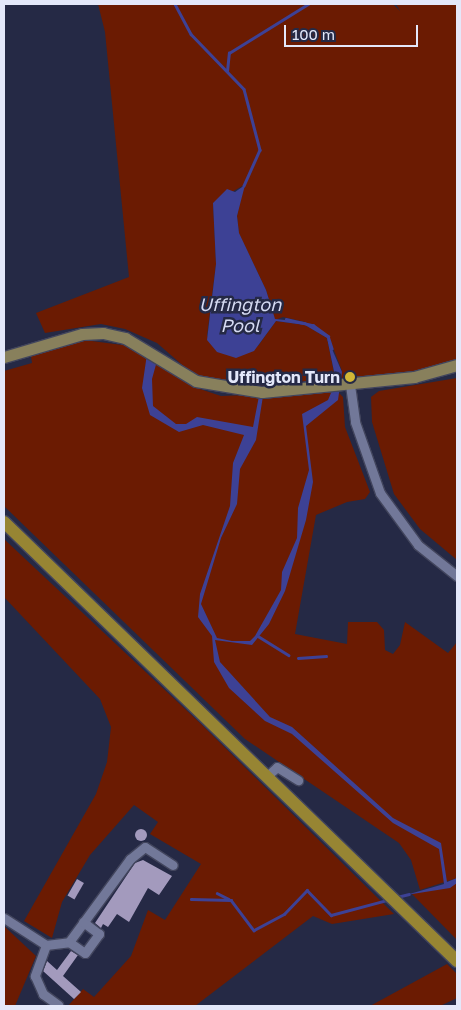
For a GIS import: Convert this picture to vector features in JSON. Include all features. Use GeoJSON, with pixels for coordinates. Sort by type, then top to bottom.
{"type":"FeatureCollection","features":[{"type":"Feature","properties":{"kind":"highway"},"geometry":{"type":"LineString","coordinates":[[4,522],[457,961]]}},
{"type":"Feature","properties":{"kind":"main road"},"geometry":{"type":"LineString","coordinates":[[4,357],[82,334],[103,333],[125,338],[196,382],[262,392],[414,378],[457,364]]}},
{"type":"Feature","properties":{"kind":"street"},"geometry":{"type":"LineString","coordinates":[[347,385],[355,422],[380,493],[418,545],[457,576]]}},
{"type":"Feature","properties":{"kind":"street"},"geometry":{"type":"LineString","coordinates":[[267,776],[277,767],[298,780]]}},
{"type":"Feature","properties":{"kind":"street"},"geometry":{"type":"LineString","coordinates":[[69,942],[130,859],[145,847],[173,864]]}},
{"type":"Feature","properties":{"kind":"street"},"geometry":{"type":"LineString","coordinates":[[4,918],[46,945],[69,942],[85,953],[99,934],[83,922]]}},
{"type":"Feature","properties":{"kind":"street"},"geometry":{"type":"LineString","coordinates":[[46,945],[35,976],[43,994],[58,1005]]}},
{"type":"Feature","properties":{"kind":"shaded area"},"geometry":{"type":"Polygon","coordinates":[[[98,4],[393,4],[400,11],[396,4],[457,4],[457,362],[434,371],[340,380],[342,371],[330,340],[305,322],[283,317],[275,320],[266,290],[239,234],[237,216],[244,185],[213,203],[216,264],[207,336],[258,346],[276,321],[305,325],[327,338],[335,378],[258,386],[195,376],[157,343],[125,329],[101,324],[45,333],[36,313],[129,277],[105,32],[98,4]]]}},
{"type":"Feature","properties":{"kind":"shaded area"},"geometry":{"type":"Polygon","coordinates":[[[84,340],[130,346],[191,386],[221,396],[338,392],[343,397],[345,427],[370,492],[365,499],[347,502],[316,515],[295,634],[347,644],[348,622],[377,622],[384,630],[385,650],[393,654],[400,645],[405,622],[448,653],[457,642],[457,878],[420,890],[411,860],[399,843],[245,739],[4,506],[4,371],[32,363],[31,356],[84,340]]]}},
{"type":"Feature","properties":{"kind":"shaded area"},"geometry":{"type":"Polygon","coordinates":[[[457,378],[457,560],[420,529],[394,494],[372,422],[371,397],[379,391],[457,378]]]}},
{"type":"Feature","properties":{"kind":"shaded area"},"geometry":{"type":"Polygon","coordinates":[[[4,539],[200,723],[394,914],[332,924],[313,916],[195,1006],[68,1006],[83,989],[94,997],[131,956],[148,910],[165,920],[201,864],[150,834],[158,822],[134,805],[90,855],[62,902],[52,938],[24,921],[96,794],[107,762],[111,727],[100,699],[4,597],[4,539]]]}},
{"type":"Feature","properties":{"kind":"shaded area"},"geometry":{"type":"Polygon","coordinates":[[[457,883],[457,940],[412,894],[457,883]]]}},
{"type":"Feature","properties":{"kind":"shaded area"},"geometry":{"type":"Polygon","coordinates":[[[4,926],[36,956],[15,1006],[4,1006],[4,926]]]}},
{"type":"Feature","properties":{"kind":"shaded area"},"geometry":{"type":"Polygon","coordinates":[[[447,964],[457,974],[457,998],[440,1006],[370,1006],[447,964]]]}},
{"type":"Feature","properties":{"kind":"water","name":"Uffington Pool"},"geometry":{"type":"Polygon","coordinates":[[[245,185],[237,216],[239,233],[266,290],[275,319],[305,322],[325,333],[342,372],[338,400],[306,426],[313,482],[306,520],[285,591],[269,624],[252,645],[215,640],[220,662],[270,717],[292,727],[393,818],[441,843],[447,882],[457,878],[457,883],[450,888],[406,895],[444,884],[439,849],[393,823],[292,734],[265,721],[229,688],[214,662],[212,636],[198,617],[200,594],[230,506],[233,463],[244,435],[203,425],[179,432],[150,415],[142,388],[147,354],[157,361],[152,379],[153,406],[176,424],[186,424],[197,417],[253,427],[259,396],[263,396],[256,440],[240,469],[237,504],[221,538],[201,604],[217,638],[232,641],[250,641],[255,636],[281,590],[282,572],[297,538],[298,508],[309,470],[302,414],[328,400],[336,381],[327,338],[305,325],[276,321],[254,351],[236,358],[217,352],[207,340],[216,264],[213,203],[227,189],[235,192],[245,185]]]}},
{"type":"Feature","properties":{"kind":"building"},"geometry":{"type":"Polygon","coordinates":[[[139,829],[143,829],[147,835],[143,841],[139,841],[135,837],[135,833],[139,829]]]}},
{"type":"Feature","properties":{"kind":"building"},"geometry":{"type":"Polygon","coordinates":[[[143,860],[172,876],[159,895],[148,888],[129,922],[117,914],[108,927],[103,924],[101,928],[95,923],[135,863],[143,860]]]}},
{"type":"Feature","properties":{"kind":"building"},"geometry":{"type":"Polygon","coordinates":[[[77,879],[84,883],[74,899],[68,895],[77,879]]]}},
{"type":"Feature","properties":{"kind":"building"},"geometry":{"type":"Polygon","coordinates":[[[71,951],[78,955],[63,976],[81,992],[74,999],[43,971],[47,961],[57,970],[71,951]]]}},
{"type":"Feature","properties":{"kind":"waterway"},"geometry":{"type":"LineString","coordinates":[[175,4],[191,34],[244,89],[260,150],[244,186]]}},
{"type":"Feature","properties":{"kind":"waterway"},"geometry":{"type":"LineString","coordinates":[[227,71],[229,53],[308,4]]}},
{"type":"Feature","properties":{"kind":"waterway","name":"Uffington Pool"},"geometry":{"type":"LineString","coordinates":[[286,319],[313,325],[328,336],[332,348]]}},
{"type":"Feature","properties":{"kind":"waterway"},"geometry":{"type":"LineString","coordinates":[[258,636],[288,655]]}},
{"type":"Feature","properties":{"kind":"waterway"},"geometry":{"type":"LineString","coordinates":[[298,658],[326,656]]}},
{"type":"Feature","properties":{"kind":"waterway"},"geometry":{"type":"LineString","coordinates":[[191,899],[231,900],[254,930],[284,914],[307,890],[331,915],[387,900]]}},
{"type":"Feature","properties":{"kind":"waterway"},"geometry":{"type":"LineString","coordinates":[[217,893],[229,899]]}},
{"type":"Feature","properties":{"kind":"waterway"},"geometry":{"type":"LineString","coordinates":[[397,897],[409,894]]}},
{"type":"Feature","properties":{"kind":"place","name":"Uffington Turn"},"geometry":{"type":"Point","coordinates":[350,377]}}]}
